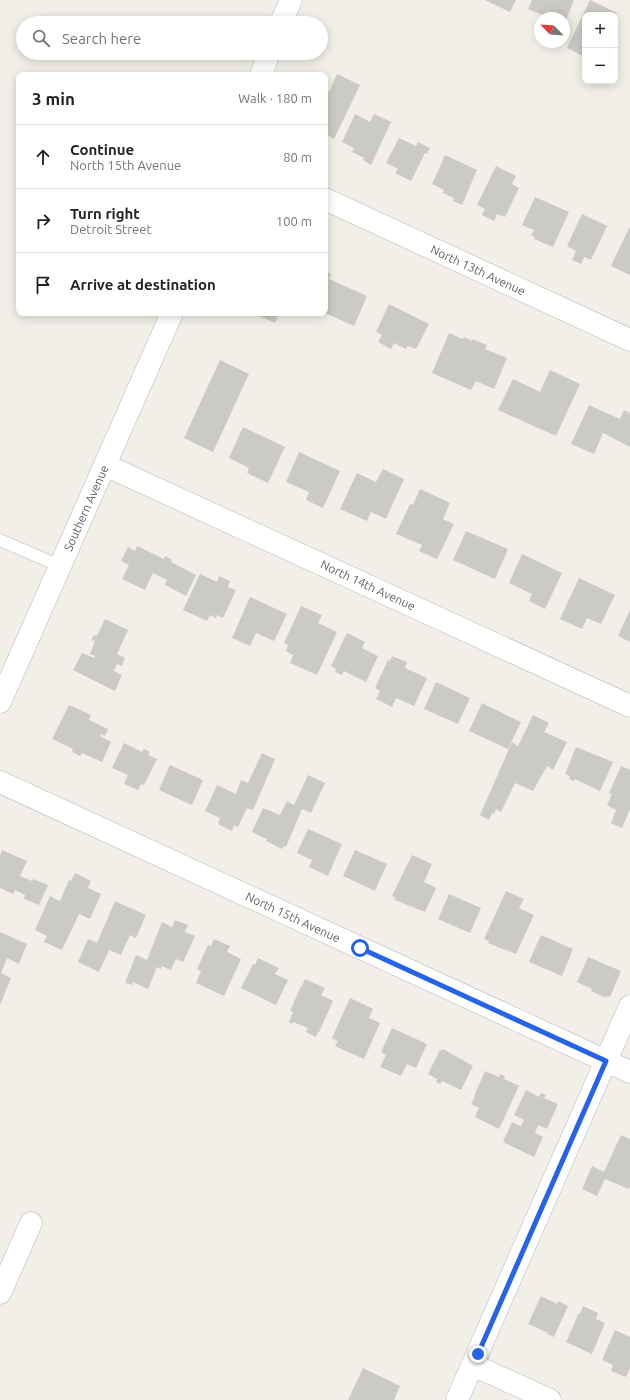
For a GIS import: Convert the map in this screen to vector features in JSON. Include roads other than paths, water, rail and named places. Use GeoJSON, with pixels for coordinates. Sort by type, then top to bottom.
{"type":"FeatureCollection","features":[{"type":"Feature","properties":{"kind":"street"},"geometry":{"type":"LineString","coordinates":[[285,16],[291,0]]}},
{"type":"Feature","properties":{"kind":"street"},"geometry":{"type":"LineString","coordinates":[[262,72],[266,60]]}},
{"type":"Feature","properties":{"kind":"street","name":"North 13th Avenue"},"geometry":{"type":"LineString","coordinates":[[328,200],[630,340]]}},
{"type":"Feature","properties":{"kind":"street","name":"Southern Avenue"},"geometry":{"type":"LineString","coordinates":[[0,702],[171,316]]}},
{"type":"Feature","properties":{"kind":"street","name":"North 14th Avenue"},"geometry":{"type":"LineString","coordinates":[[105,465],[630,706]]}},
{"type":"Feature","properties":{"kind":"street","name":"North 15th Avenue"},"geometry":{"type":"LineString","coordinates":[[0,782],[630,1072]]}},
{"type":"Feature","properties":{"kind":"street"},"geometry":{"type":"LineString","coordinates":[[457,1400],[630,1006]]}},
{"type":"Feature","properties":{"kind":"street"},"geometry":{"type":"LineString","coordinates":[[0,1293],[31,1223]]}},
{"type":"Feature","properties":{"kind":"street"},"geometry":{"type":"LineString","coordinates":[[473,1365],[550,1400]]}},
{"type":"Feature","properties":{"kind":"lane"},"geometry":{"type":"LineString","coordinates":[[0,540],[60,566]]}}]}
